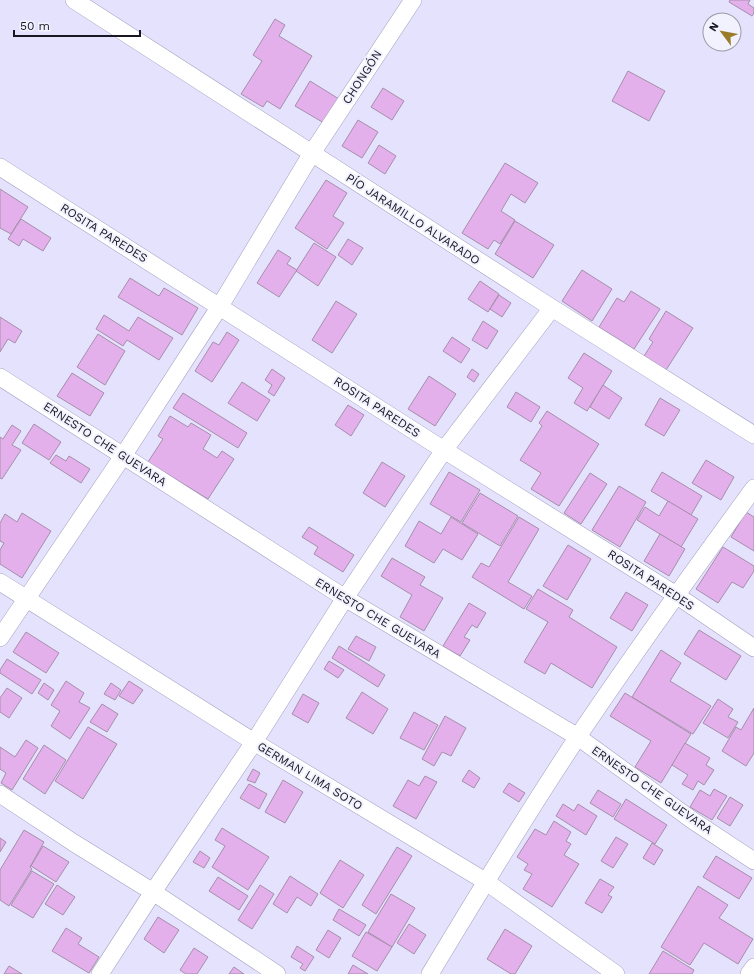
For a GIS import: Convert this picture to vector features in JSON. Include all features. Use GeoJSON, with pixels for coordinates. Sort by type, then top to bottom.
{"type":"FeatureCollection","features":[{"type":"Feature","properties":{"kind":"street","name":"PÍO JARAMILLO ALVARADO"},"geometry":{"type":"LineString","coordinates":[[74,0],[552,308],[754,436]]}},
{"type":"Feature","properties":{"kind":"street","name":"CHONGÓN"},"geometry":{"type":"LineString","coordinates":[[0,638],[124,456],[220,306],[312,153],[413,0]]}},
{"type":"Feature","properties":{"kind":"street","name":"ROSITA PAREDES"},"geometry":{"type":"LineString","coordinates":[[0,167],[444,450],[676,595],[754,648]]}},
{"type":"Feature","properties":{"kind":"street"},"geometry":{"type":"LineString","coordinates":[[100,974],[254,742],[345,598],[444,450],[552,308]]}},
{"type":"Feature","properties":{"kind":"street","name":"ERNESTO CHE GUEVARA"},"geometry":{"type":"LineString","coordinates":[[0,377],[345,598],[578,737],[692,820],[754,862]]}},
{"type":"Feature","properties":{"kind":"street"},"geometry":{"type":"LineString","coordinates":[[430,974],[485,881],[578,737],[676,595],[754,488]]}},
{"type":"Feature","properties":{"kind":"street","name":"GERMAN LIMA SOTO"},"geometry":{"type":"LineString","coordinates":[[0,582],[254,742],[485,881],[616,974]]}},
{"type":"Feature","properties":{"kind":"street"},"geometry":{"type":"LineString","coordinates":[[0,794],[277,974]]}},
{"type":"Feature","properties":{"kind":"street"},"geometry":{"type":"LineString","coordinates":[[749,974],[754,967]]}},
{"type":"Feature","properties":{"kind":"building"},"geometry":{"type":"Polygon","coordinates":[[[730,0],[750,0],[748,4],[754,8],[754,13],[752,16],[729,2],[730,0]]]}},
{"type":"Feature","properties":{"kind":"building"},"geometry":{"type":"Polygon","coordinates":[[[275,19],[285,25],[279,36],[312,56],[280,109],[267,101],[263,107],[241,94],[262,61],[253,55],[275,19]]]}},
{"type":"Feature","properties":{"kind":"building"},"geometry":{"type":"Polygon","coordinates":[[[628,71],[665,91],[649,121],[612,101],[628,71]]]}},
{"type":"Feature","properties":{"kind":"building"},"geometry":{"type":"Polygon","coordinates":[[[310,81],[339,99],[324,123],[295,106],[310,81]]]}},
{"type":"Feature","properties":{"kind":"building"},"geometry":{"type":"Polygon","coordinates":[[[383,88],[404,101],[392,120],[371,107],[383,88]]]}},
{"type":"Feature","properties":{"kind":"building"},"geometry":{"type":"Polygon","coordinates":[[[358,120],[378,132],[362,158],[342,146],[358,120]]]}},
{"type":"Feature","properties":{"kind":"building"},"geometry":{"type":"Polygon","coordinates":[[[379,145],[396,156],[385,174],[368,163],[379,145]]]}},
{"type":"Feature","properties":{"kind":"building"},"geometry":{"type":"Polygon","coordinates":[[[505,163],[538,183],[525,203],[511,194],[501,211],[515,220],[500,244],[494,240],[488,249],[462,233],[505,163]]]}},
{"type":"Feature","properties":{"kind":"building"},"geometry":{"type":"Polygon","coordinates":[[[326,180],[347,193],[333,216],[344,223],[327,249],[295,228],[326,180]]]}},
{"type":"Feature","properties":{"kind":"building"},"geometry":{"type":"Polygon","coordinates":[[[0,189],[28,207],[11,234],[0,228],[0,189]]]}},
{"type":"Feature","properties":{"kind":"building"},"geometry":{"type":"Polygon","coordinates":[[[21,219],[51,238],[43,251],[23,239],[19,246],[8,239],[21,219]]]}},
{"type":"Feature","properties":{"kind":"building"},"geometry":{"type":"Polygon","coordinates":[[[515,221],[554,245],[533,278],[495,254],[515,221]]]}},
{"type":"Feature","properties":{"kind":"building"},"geometry":{"type":"Polygon","coordinates":[[[348,239],[363,248],[352,265],[338,255],[348,239]]]}},
{"type":"Feature","properties":{"kind":"building"},"geometry":{"type":"Polygon","coordinates":[[[314,243],[336,257],[318,286],[296,271],[314,243]]]}},
{"type":"Feature","properties":{"kind":"building"},"geometry":{"type":"Polygon","coordinates":[[[278,250],[291,258],[287,264],[297,270],[279,297],[257,283],[278,250]]]}},
{"type":"Feature","properties":{"kind":"building"},"geometry":{"type":"Polygon","coordinates":[[[582,270],[612,289],[592,321],[562,301],[582,270]]]}},
{"type":"Feature","properties":{"kind":"building"},"geometry":{"type":"Polygon","coordinates":[[[130,278],[159,296],[164,288],[198,308],[182,335],[118,297],[130,278]]]}},
{"type":"Feature","properties":{"kind":"building"},"geometry":{"type":"Polygon","coordinates":[[[480,281],[499,294],[488,312],[468,299],[480,281]]]}},
{"type":"Feature","properties":{"kind":"building"},"geometry":{"type":"Polygon","coordinates":[[[631,291],[660,309],[634,349],[599,327],[617,298],[624,302],[631,291]]]}},
{"type":"Feature","properties":{"kind":"building"},"geometry":{"type":"Polygon","coordinates":[[[499,295],[511,303],[502,317],[490,309],[499,295]]]}},
{"type":"Feature","properties":{"kind":"building"},"geometry":{"type":"Polygon","coordinates":[[[336,301],[357,314],[332,353],[312,340],[336,301]]]}},
{"type":"Feature","properties":{"kind":"building"},"geometry":{"type":"Polygon","coordinates":[[[666,311],[693,328],[666,370],[644,356],[653,342],[649,339],[666,311]]]}},
{"type":"Feature","properties":{"kind":"building"},"geometry":{"type":"Polygon","coordinates":[[[104,315],[129,331],[138,317],[173,338],[159,360],[127,340],[123,346],[96,329],[104,315]]]}},
{"type":"Feature","properties":{"kind":"building"},"geometry":{"type":"Polygon","coordinates":[[[0,317],[22,331],[15,343],[8,339],[0,352],[0,317]]]}},
{"type":"Feature","properties":{"kind":"building"},"geometry":{"type":"Polygon","coordinates":[[[483,321],[498,331],[487,349],[472,340],[483,321]]]}},
{"type":"Feature","properties":{"kind":"building"},"geometry":{"type":"Polygon","coordinates":[[[227,332],[239,340],[212,382],[195,371],[213,342],[219,345],[227,332]]]}},
{"type":"Feature","properties":{"kind":"building"},"geometry":{"type":"Polygon","coordinates":[[[98,334],[125,351],[105,385],[77,367],[98,334]]]}},
{"type":"Feature","properties":{"kind":"building"},"geometry":{"type":"Polygon","coordinates":[[[452,337],[470,349],[461,363],[443,351],[452,337]]]}},
{"type":"Feature","properties":{"kind":"building"},"geometry":{"type":"Polygon","coordinates":[[[584,353],[612,371],[587,411],[574,403],[583,388],[568,378],[584,353]]]}},
{"type":"Feature","properties":{"kind":"building"},"geometry":{"type":"Polygon","coordinates":[[[272,369],[285,378],[274,396],[268,392],[272,385],[265,380],[272,369]]]}},
{"type":"Feature","properties":{"kind":"building"},"geometry":{"type":"Polygon","coordinates":[[[472,369],[479,374],[474,382],[467,377],[472,369]]]}},
{"type":"Feature","properties":{"kind":"building"},"geometry":{"type":"Polygon","coordinates":[[[72,373],[104,393],[90,416],[57,396],[72,373]]]}},
{"type":"Feature","properties":{"kind":"building"},"geometry":{"type":"Polygon","coordinates":[[[429,376],[456,394],[435,426],[408,409],[429,376]]]}},
{"type":"Feature","properties":{"kind":"building"},"geometry":{"type":"Polygon","coordinates":[[[242,382],[270,400],[257,421],[228,403],[242,382]]]}},
{"type":"Feature","properties":{"kind":"building"},"geometry":{"type":"Polygon","coordinates":[[[603,385],[622,398],[609,419],[590,407],[603,385]]]}},
{"type":"Feature","properties":{"kind":"building"},"geometry":{"type":"Polygon","coordinates":[[[516,392],[540,407],[531,422],[507,407],[516,392]]]}},
{"type":"Feature","properties":{"kind":"building"},"geometry":{"type":"Polygon","coordinates":[[[183,393],[247,433],[238,448],[173,408],[183,393]]]}},
{"type":"Feature","properties":{"kind":"building"},"geometry":{"type":"Polygon","coordinates":[[[660,398],[680,410],[664,436],[645,425],[660,398]]]}},
{"type":"Feature","properties":{"kind":"building"},"geometry":{"type":"Polygon","coordinates":[[[348,405],[364,415],[351,436],[335,425],[348,405]]]}},
{"type":"Feature","properties":{"kind":"building"},"geometry":{"type":"Polygon","coordinates":[[[547,411],[599,444],[559,506],[531,489],[541,473],[520,460],[542,426],[539,423],[547,411]]]}},
{"type":"Feature","properties":{"kind":"building"},"geometry":{"type":"Polygon","coordinates":[[[170,416],[188,427],[191,423],[211,435],[203,449],[217,458],[222,451],[234,459],[208,499],[148,462],[163,439],[158,436],[170,416]]]}},
{"type":"Feature","properties":{"kind":"building"},"geometry":{"type":"Polygon","coordinates":[[[34,424],[61,442],[49,460],[22,443],[34,424]]]}},
{"type":"Feature","properties":{"kind":"building"},"geometry":{"type":"Polygon","coordinates":[[[12,425],[21,431],[12,445],[21,450],[2,479],[0,478],[0,437],[3,439],[12,425]]]}},
{"type":"Feature","properties":{"kind":"building"},"geometry":{"type":"Polygon","coordinates":[[[56,455],[66,461],[69,456],[90,469],[81,483],[50,463],[56,455]]]}},
{"type":"Feature","properties":{"kind":"building"},"geometry":{"type":"Polygon","coordinates":[[[706,460],[734,477],[721,500],[692,483],[706,460]]]}},
{"type":"Feature","properties":{"kind":"building"},"geometry":{"type":"Polygon","coordinates":[[[382,462],[405,476],[385,507],[363,493],[382,462]]]}},
{"type":"Feature","properties":{"kind":"building"},"geometry":{"type":"Polygon","coordinates":[[[449,472],[480,490],[461,522],[430,504],[449,472]]]}},
{"type":"Feature","properties":{"kind":"building"},"geometry":{"type":"Polygon","coordinates":[[[662,472],[702,496],[691,515],[651,491],[662,472]]]}},
{"type":"Feature","properties":{"kind":"building"},"geometry":{"type":"Polygon","coordinates":[[[590,473],[607,484],[581,524],[564,513],[590,473]]]}},
{"type":"Feature","properties":{"kind":"building"},"geometry":{"type":"Polygon","coordinates":[[[619,486],[646,502],[620,547],[592,530],[619,486]]]}},
{"type":"Feature","properties":{"kind":"building"},"geometry":{"type":"Polygon","coordinates":[[[480,493],[518,516],[500,546],[462,523],[480,493]]]}},
{"type":"Feature","properties":{"kind":"building"},"geometry":{"type":"Polygon","coordinates":[[[668,501],[698,519],[681,547],[637,520],[645,507],[659,516],[668,501]]]}},
{"type":"Feature","properties":{"kind":"building"},"geometry":{"type":"Polygon","coordinates":[[[746,512],[754,517],[754,551],[731,537],[746,512]]]}},
{"type":"Feature","properties":{"kind":"building"},"geometry":{"type":"Polygon","coordinates":[[[22,513],[51,531],[22,578],[0,564],[0,550],[4,543],[0,541],[0,523],[5,514],[17,522],[22,513]]]}},
{"type":"Feature","properties":{"kind":"building"},"geometry":{"type":"Polygon","coordinates":[[[451,517],[478,534],[462,560],[443,549],[434,563],[405,546],[419,521],[441,534],[451,517]]]}},
{"type":"Feature","properties":{"kind":"building"},"geometry":{"type":"Polygon","coordinates":[[[519,517],[539,529],[508,582],[532,596],[524,609],[472,577],[481,563],[489,567],[519,517]]]}},
{"type":"Feature","properties":{"kind":"building"},"geometry":{"type":"Polygon","coordinates":[[[309,527],[354,555],[343,572],[314,554],[318,547],[302,537],[309,527]]]}},
{"type":"Feature","properties":{"kind":"building"},"geometry":{"type":"Polygon","coordinates":[[[660,534],[685,549],[669,576],[644,561],[660,534]]]}},
{"type":"Feature","properties":{"kind":"building"},"geometry":{"type":"Polygon","coordinates":[[[568,545],[591,559],[567,600],[543,586],[568,545]]]}},
{"type":"Feature","properties":{"kind":"building"},"geometry":{"type":"Polygon","coordinates":[[[723,547],[754,566],[754,571],[743,588],[732,582],[718,603],[696,589],[723,547]]]}},
{"type":"Feature","properties":{"kind":"building"},"geometry":{"type":"Polygon","coordinates":[[[392,558],[425,577],[420,585],[443,598],[424,631],[400,617],[412,595],[381,576],[392,558]]]}},
{"type":"Feature","properties":{"kind":"building"},"geometry":{"type":"Polygon","coordinates":[[[538,589],[573,610],[569,617],[617,647],[592,688],[551,663],[545,674],[524,662],[548,622],[526,609],[538,589]]]}},
{"type":"Feature","properties":{"kind":"building"},"geometry":{"type":"Polygon","coordinates":[[[626,592],[648,605],[632,631],[610,618],[626,592]]]}},
{"type":"Feature","properties":{"kind":"building"},"geometry":{"type":"Polygon","coordinates":[[[469,603],[486,613],[477,628],[472,625],[464,637],[470,640],[460,656],[443,646],[469,603]]]}},
{"type":"Feature","properties":{"kind":"building"},"geometry":{"type":"Polygon","coordinates":[[[699,630],[741,656],[726,680],[684,654],[699,630]]]}},
{"type":"Feature","properties":{"kind":"building"},"geometry":{"type":"Polygon","coordinates":[[[26,632],[59,653],[46,673],[13,652],[26,632]]]}},
{"type":"Feature","properties":{"kind":"building"},"geometry":{"type":"Polygon","coordinates":[[[356,636],[376,647],[369,661],[348,649],[356,636]]]}},
{"type":"Feature","properties":{"kind":"building"},"geometry":{"type":"Polygon","coordinates":[[[339,646],[385,675],[378,687],[332,658],[339,646]]]}},
{"type":"Feature","properties":{"kind":"building"},"geometry":{"type":"Polygon","coordinates":[[[661,650],[681,663],[670,681],[711,706],[693,734],[632,697],[661,650]]]}},
{"type":"Feature","properties":{"kind":"building"},"geometry":{"type":"Polygon","coordinates":[[[7,659],[41,680],[32,694],[0,673],[0,670],[7,659]]]}},
{"type":"Feature","properties":{"kind":"building"},"geometry":{"type":"Polygon","coordinates":[[[329,661],[344,670],[338,678],[324,669],[329,661]]]}},
{"type":"Feature","properties":{"kind":"building"},"geometry":{"type":"Polygon","coordinates":[[[66,681],[84,693],[79,702],[90,708],[70,739],[51,726],[60,711],[51,705],[66,681]]]}},
{"type":"Feature","properties":{"kind":"building"},"geometry":{"type":"Polygon","coordinates":[[[129,681],[143,690],[133,704],[119,696],[129,681]]]}},
{"type":"Feature","properties":{"kind":"building"},"geometry":{"type":"Polygon","coordinates":[[[44,683],[54,690],[48,700],[38,693],[44,683]]]}},
{"type":"Feature","properties":{"kind":"building"},"geometry":{"type":"Polygon","coordinates":[[[111,683],[121,690],[115,700],[104,694],[111,683]]]}},
{"type":"Feature","properties":{"kind":"building"},"geometry":{"type":"Polygon","coordinates":[[[7,688],[22,698],[9,718],[0,712],[0,698],[7,688]]]}},
{"type":"Feature","properties":{"kind":"building"},"geometry":{"type":"Polygon","coordinates":[[[362,692],[388,709],[373,734],[346,718],[362,692]]]}},
{"type":"Feature","properties":{"kind":"building"},"geometry":{"type":"Polygon","coordinates":[[[625,693],[691,734],[661,783],[635,767],[651,741],[610,716],[625,693]]]}},
{"type":"Feature","properties":{"kind":"building"},"geometry":{"type":"Polygon","coordinates":[[[303,694],[319,703],[308,723],[292,714],[303,694]]]}},
{"type":"Feature","properties":{"kind":"building"},"geometry":{"type":"Polygon","coordinates":[[[718,699],[733,709],[728,717],[738,722],[728,738],[703,723],[718,699]]]}},
{"type":"Feature","properties":{"kind":"building"},"geometry":{"type":"Polygon","coordinates":[[[102,704],[118,714],[107,732],[90,722],[102,704]]]}},
{"type":"Feature","properties":{"kind":"building"},"geometry":{"type":"Polygon","coordinates":[[[754,708],[754,753],[746,766],[722,751],[736,727],[741,730],[754,708]]]}},
{"type":"Feature","properties":{"kind":"building"},"geometry":{"type":"Polygon","coordinates":[[[414,712],[438,725],[424,750],[400,738],[414,712]]]}},
{"type":"Feature","properties":{"kind":"building"},"geometry":{"type":"Polygon","coordinates":[[[445,716],[466,728],[451,756],[442,752],[434,766],[422,759],[445,716]]]}},
{"type":"Feature","properties":{"kind":"building"},"geometry":{"type":"Polygon","coordinates":[[[88,727],[117,744],[83,799],[55,781],[88,727]]]}},
{"type":"Feature","properties":{"kind":"building"},"geometry":{"type":"Polygon","coordinates":[[[26,740],[38,748],[12,790],[1,783],[6,773],[0,769],[0,747],[15,757],[26,740]]]}},
{"type":"Feature","properties":{"kind":"building"},"geometry":{"type":"Polygon","coordinates":[[[685,743],[710,758],[706,765],[714,770],[704,785],[698,781],[693,790],[682,784],[688,775],[672,765],[685,743]]]}},
{"type":"Feature","properties":{"kind":"building"},"geometry":{"type":"Polygon","coordinates":[[[44,745],[66,760],[45,794],[23,779],[44,745]]]}},
{"type":"Feature","properties":{"kind":"building"},"geometry":{"type":"Polygon","coordinates":[[[253,769],[260,773],[255,783],[247,780],[253,769]]]}},
{"type":"Feature","properties":{"kind":"building"},"geometry":{"type":"Polygon","coordinates":[[[469,770],[480,778],[474,788],[462,781],[469,770]]]}},
{"type":"Feature","properties":{"kind":"building"},"geometry":{"type":"Polygon","coordinates":[[[425,776],[437,782],[416,819],[393,806],[408,780],[419,786],[425,776]]]}},
{"type":"Feature","properties":{"kind":"building"},"geometry":{"type":"Polygon","coordinates":[[[283,780],[303,792],[285,823],[265,812],[283,780]]]}},
{"type":"Feature","properties":{"kind":"building"},"geometry":{"type":"Polygon","coordinates":[[[509,783],[525,793],[519,802],[503,792],[509,783]]]}},
{"type":"Feature","properties":{"kind":"building"},"geometry":{"type":"Polygon","coordinates":[[[249,784],[267,794],[259,809],[240,798],[249,784]]]}},
{"type":"Feature","properties":{"kind":"building"},"geometry":{"type":"Polygon","coordinates":[[[714,789],[727,796],[712,820],[690,807],[700,790],[710,796],[714,789]]]}},
{"type":"Feature","properties":{"kind":"building"},"geometry":{"type":"Polygon","coordinates":[[[598,790],[621,804],[613,817],[590,803],[598,790]]]}},
{"type":"Feature","properties":{"kind":"building"},"geometry":{"type":"Polygon","coordinates":[[[730,797],[743,805],[730,826],[717,818],[730,797]]]}},
{"type":"Feature","properties":{"kind":"building"},"geometry":{"type":"Polygon","coordinates":[[[626,799],[667,825],[655,844],[614,819],[626,799]]]}},
{"type":"Feature","properties":{"kind":"building"},"geometry":{"type":"Polygon","coordinates":[[[563,804],[574,811],[578,804],[597,816],[586,835],[556,816],[563,804]]]}},
{"type":"Feature","properties":{"kind":"building"},"geometry":{"type":"Polygon","coordinates":[[[554,821],[571,832],[566,841],[571,844],[564,855],[579,864],[552,907],[523,889],[532,874],[524,870],[528,864],[517,857],[535,829],[546,835],[554,821]]]}},
{"type":"Feature","properties":{"kind":"building"},"geometry":{"type":"Polygon","coordinates":[[[222,828],[269,857],[248,890],[212,867],[225,846],[215,840],[222,828]]]}},
{"type":"Feature","properties":{"kind":"building"},"geometry":{"type":"Polygon","coordinates":[[[24,830],[44,842],[30,867],[32,869],[9,906],[0,900],[0,870],[24,830]]]}},
{"type":"Feature","properties":{"kind":"building"},"geometry":{"type":"Polygon","coordinates":[[[616,837],[628,844],[613,868],[601,861],[616,837]]]}},
{"type":"Feature","properties":{"kind":"building"},"geometry":{"type":"Polygon","coordinates":[[[0,838],[6,842],[0,852],[0,838]]]}},
{"type":"Feature","properties":{"kind":"building"},"geometry":{"type":"Polygon","coordinates":[[[652,843],[663,850],[654,865],[643,858],[652,843]]]}},
{"type":"Feature","properties":{"kind":"building"},"geometry":{"type":"Polygon","coordinates":[[[43,846],[69,862],[56,882],[31,866],[43,846]]]}},
{"type":"Feature","properties":{"kind":"building"},"geometry":{"type":"Polygon","coordinates":[[[397,847],[412,856],[376,914],[362,905],[397,847]]]}},
{"type":"Feature","properties":{"kind":"building"},"geometry":{"type":"Polygon","coordinates":[[[200,851],[210,858],[204,868],[193,862],[200,851]]]}},
{"type":"Feature","properties":{"kind":"building"},"geometry":{"type":"Polygon","coordinates":[[[716,856],[752,878],[739,899],[703,877],[716,856]]]}},
{"type":"Feature","properties":{"kind":"building"},"geometry":{"type":"Polygon","coordinates":[[[340,860],[364,875],[343,908],[320,893],[340,860]]]}},
{"type":"Feature","properties":{"kind":"building"},"geometry":{"type":"Polygon","coordinates":[[[32,871],[54,884],[33,918],[11,905],[32,871]]]}},
{"type":"Feature","properties":{"kind":"building"},"geometry":{"type":"Polygon","coordinates":[[[290,876],[318,894],[311,906],[297,897],[287,913],[273,904],[290,876]]]}},
{"type":"Feature","properties":{"kind":"building"},"geometry":{"type":"Polygon","coordinates":[[[218,877],[248,896],[239,910],[209,891],[218,877]]]}},
{"type":"Feature","properties":{"kind":"building"},"geometry":{"type":"Polygon","coordinates":[[[600,879],[614,887],[608,895],[612,897],[602,913],[585,903],[600,879]]]}},
{"type":"Feature","properties":{"kind":"building"},"geometry":{"type":"Polygon","coordinates":[[[57,885],[75,897],[63,915],[45,904],[57,885]]]}},
{"type":"Feature","properties":{"kind":"building"},"geometry":{"type":"Polygon","coordinates":[[[260,885],[274,894],[252,929],[238,920],[260,885]]]}},
{"type":"Feature","properties":{"kind":"building"},"geometry":{"type":"Polygon","coordinates":[[[698,886],[728,905],[719,918],[753,939],[738,964],[704,943],[690,965],[661,947],[698,886]]]}},
{"type":"Feature","properties":{"kind":"building"},"geometry":{"type":"Polygon","coordinates":[[[391,894],[415,908],[392,947],[368,932],[391,894]]]}},
{"type":"Feature","properties":{"kind":"building"},"geometry":{"type":"Polygon","coordinates":[[[339,909],[366,925],[359,936],[333,920],[339,909]]]}},
{"type":"Feature","properties":{"kind":"building"},"geometry":{"type":"Polygon","coordinates":[[[158,917],[179,930],[164,953],[144,939],[158,917]]]}},
{"type":"Feature","properties":{"kind":"building"},"geometry":{"type":"Polygon","coordinates":[[[409,924],[426,935],[414,954],[397,943],[409,924]]]}},
{"type":"Feature","properties":{"kind":"building"},"geometry":{"type":"Polygon","coordinates":[[[66,928],[82,938],[78,944],[99,957],[89,973],[52,951],[66,928]]]}},
{"type":"Feature","properties":{"kind":"building"},"geometry":{"type":"Polygon","coordinates":[[[505,929],[532,946],[515,974],[511,974],[487,959],[505,929]]]}},
{"type":"Feature","properties":{"kind":"building"},"geometry":{"type":"Polygon","coordinates":[[[328,930],[341,938],[329,958],[316,950],[328,930]]]}},
{"type":"Feature","properties":{"kind":"building"},"geometry":{"type":"Polygon","coordinates":[[[366,932],[392,947],[377,971],[352,956],[366,932]]]}},
{"type":"Feature","properties":{"kind":"building"},"geometry":{"type":"Polygon","coordinates":[[[297,946],[314,957],[305,971],[300,968],[303,964],[291,957],[297,946]]]}},
{"type":"Feature","properties":{"kind":"building"},"geometry":{"type":"Polygon","coordinates":[[[194,948],[208,957],[197,974],[186,974],[180,970],[194,948]]]}},
{"type":"Feature","properties":{"kind":"building"},"geometry":{"type":"Polygon","coordinates":[[[663,951],[694,970],[692,974],[649,974],[663,951]]]}},
{"type":"Feature","properties":{"kind":"building"},"geometry":{"type":"Polygon","coordinates":[[[353,965],[368,974],[348,974],[353,965]]]}},
{"type":"Feature","properties":{"kind":"building"},"geometry":{"type":"Polygon","coordinates":[[[9,966],[22,974],[4,974],[9,966]]]}},
{"type":"Feature","properties":{"kind":"building"},"geometry":{"type":"Polygon","coordinates":[[[234,967],[244,974],[229,974],[234,967]]]}}]}
